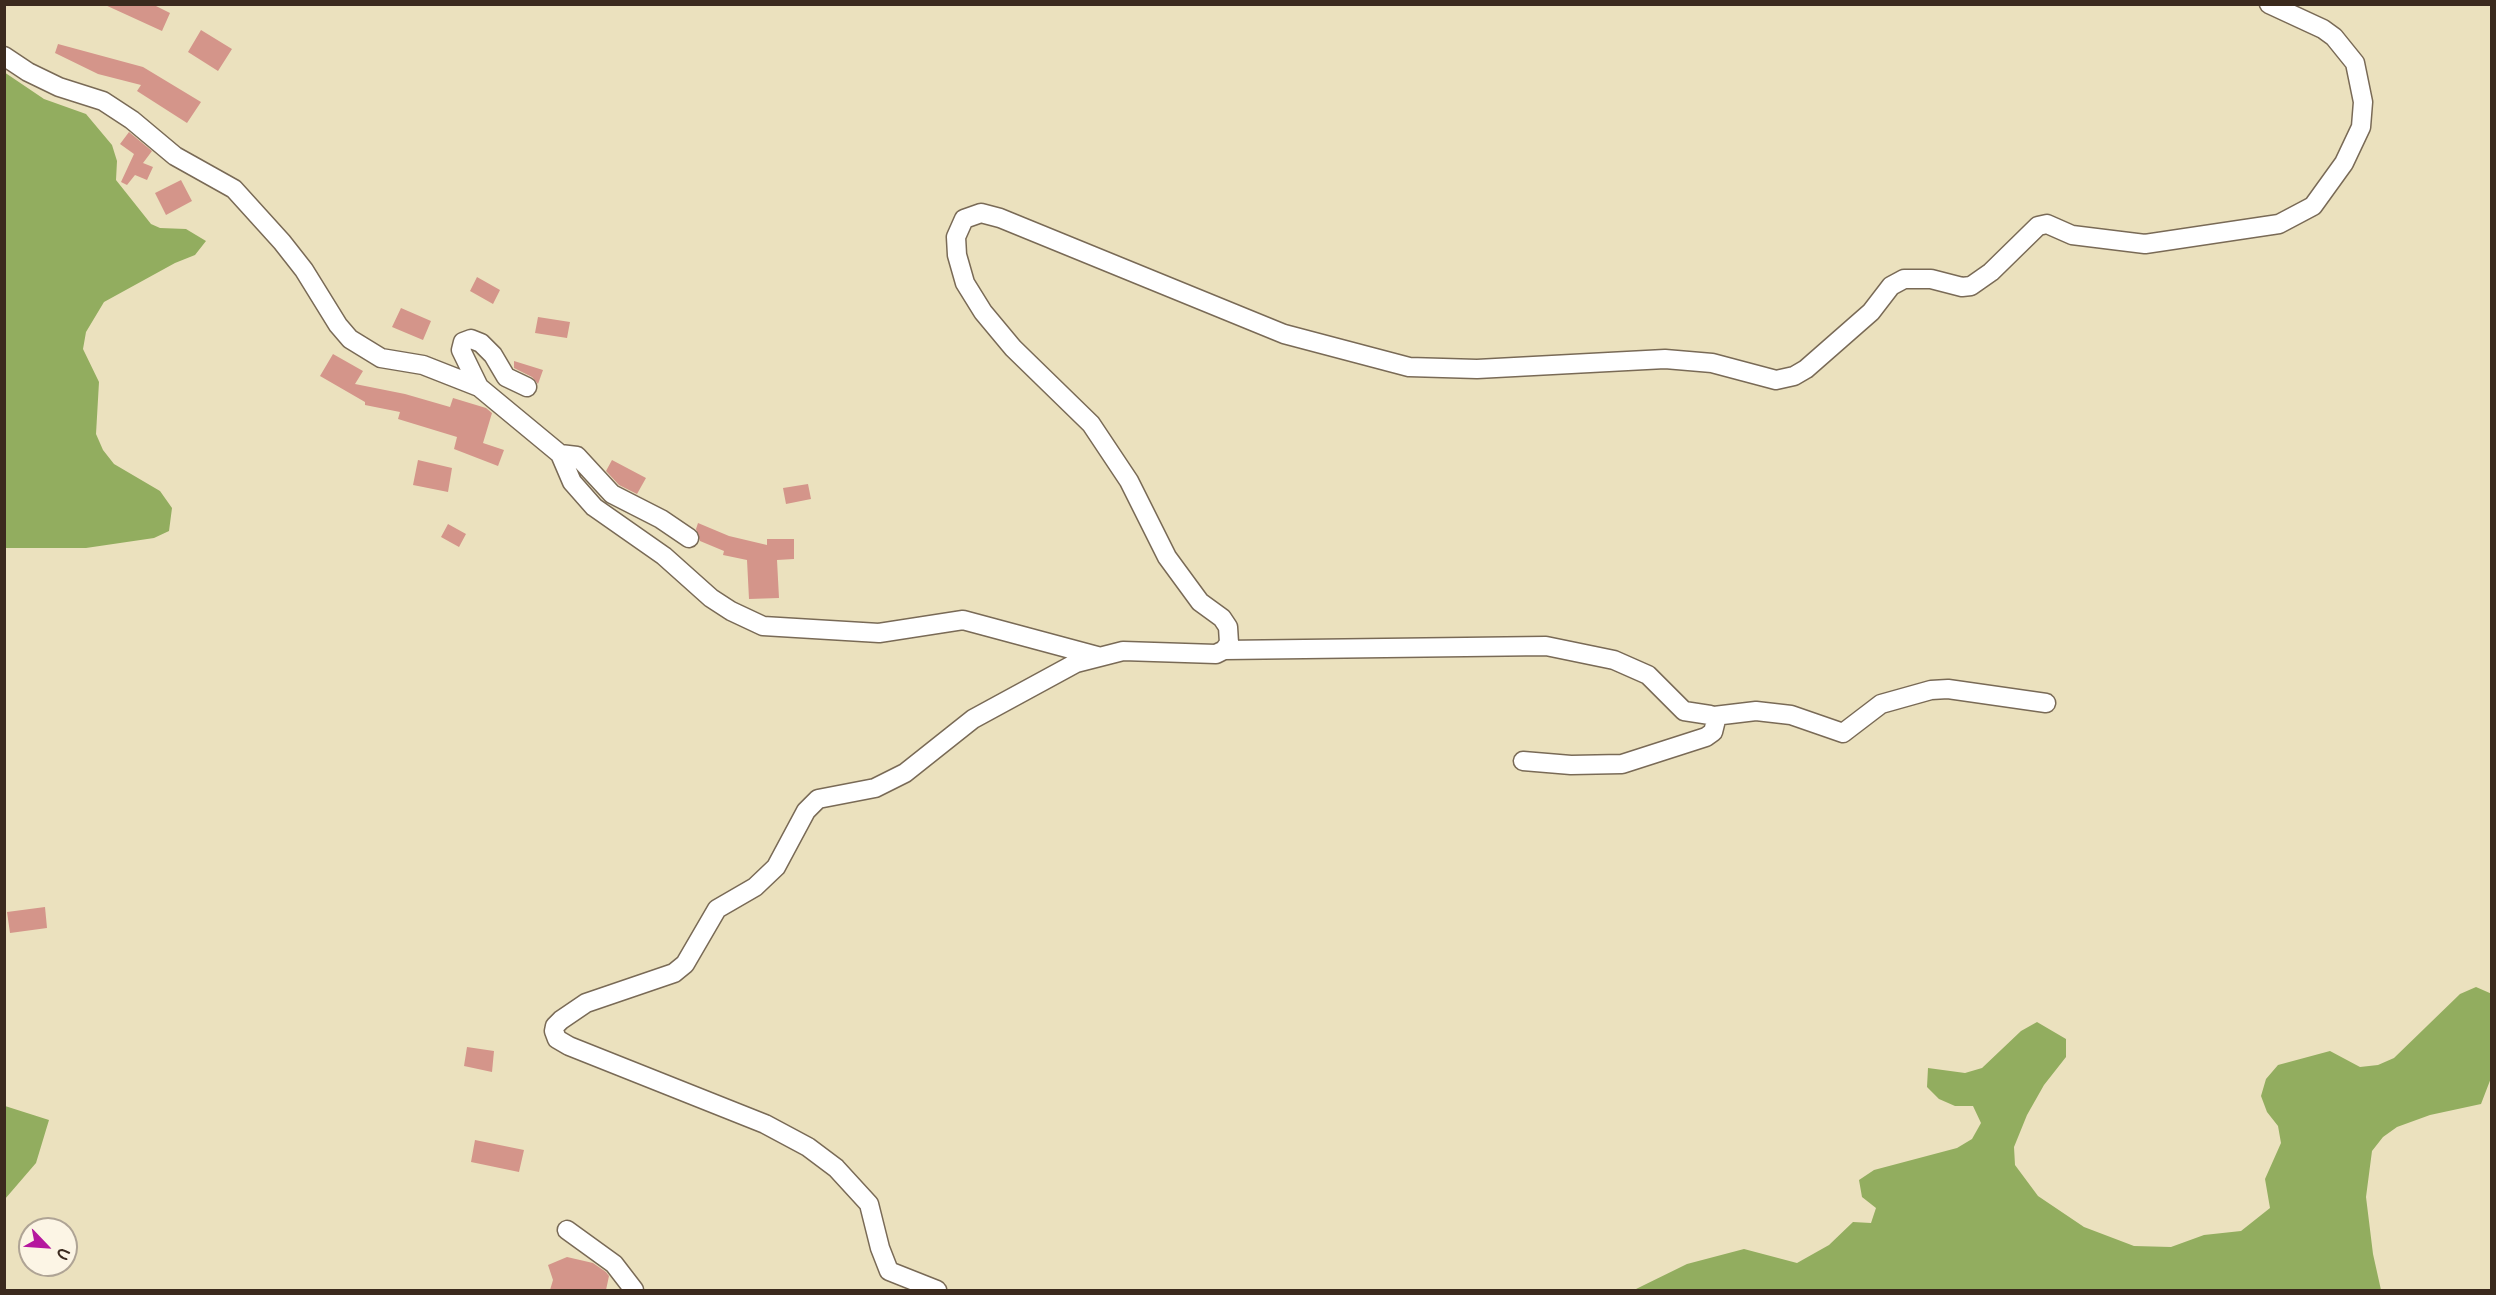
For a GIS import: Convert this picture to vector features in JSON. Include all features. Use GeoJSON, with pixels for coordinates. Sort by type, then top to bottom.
{"type":"FeatureCollection","features":[{"type":"Feature","properties":{"kind":"street"},"geometry":{"type":"LineString","coordinates":[[1224,650],[1229,643],[1228,627],[1222,618],[1200,602],[1167,557],[1129,481],[1091,424],[1013,348],[983,312],[966,283],[957,255],[956,237],[964,219],[981,213],[1000,218],[1284,334],[1409,367],[1477,369],[1665,359],[1712,363],[1776,380],[1794,376],[1806,369],[1871,312],[1892,286],[1904,279],[1922,279],[1962,287],[1971,286],[1991,272],[2038,226],[2047,224],[2072,235],[2145,244],[2279,224],[2313,206],[2343,163],[2361,127],[2363,102],[2355,63],[2334,37],[2323,29],[2269,4]]}},
{"type":"Feature","properties":{"kind":"street"},"geometry":{"type":"LineString","coordinates":[[4,56],[28,72],[59,87],[103,101],[132,120],[174,156],[234,189],[304,270],[338,325],[364,350],[386,360],[423,365],[479,387],[560,454],[572,482],[594,507],[664,556],[711,598],[763,626],[879,633],[963,620],[1099,656]]}},
{"type":"Feature","properties":{"kind":"street"},"geometry":{"type":"LineString","coordinates":[[479,387],[461,350],[463,342],[471,339],[481,343],[493,355],[506,378],[527,387]]}},
{"type":"Feature","properties":{"kind":"street"},"geometry":{"type":"LineString","coordinates":[[560,454],[577,456],[612,494],[661,519],[689,538]]}},
{"type":"Feature","properties":{"kind":"street"},"geometry":{"type":"LineString","coordinates":[[937,1290],[889,1271],[880,1248],[869,1204],[836,1168],[808,1147],[765,1124],[569,1046],[557,1039],[555,1026],[586,1003],[674,973],[685,963],[717,909],[755,887],[776,867],[806,811],[818,799],[875,788],[905,773],[973,719],[1076,663],[1123,651],[1200,655],[1224,650],[1546,646],[1614,660],[1648,675],[1684,711],[1714,716],[1756,711],[1791,715],[1843,733],[1881,704],[1931,690],[1948,689],[2046,703]]}},
{"type":"Feature","properties":{"kind":"street"},"geometry":{"type":"LineString","coordinates":[[1523,761],[1571,765],[1622,764],[1706,736],[1713,732],[1716,725],[1714,716]]}},
{"type":"Feature","properties":{"kind":"street"},"geometry":{"type":"LineString","coordinates":[[567,1230],[614,1264],[634,1290]]}},
{"type":"Feature","properties":{"kind":"green space"},"geometry":{"type":"Polygon","coordinates":[[[4,72],[44,99],[86,114],[112,145],[117,161],[116,180],[151,224],[160,228],[186,229],[206,241],[195,255],[175,263],[104,302],[86,332],[83,349],[99,382],[96,434],[103,450],[114,464],[160,491],[172,508],[169,531],[154,538],[86,548],[5,548],[4,72]]]}},
{"type":"Feature","properties":{"kind":"green space"},"geometry":{"type":"Polygon","coordinates":[[[2476,987],[2492,994],[2491,1078],[2481,1104],[2430,1115],[2397,1127],[2383,1137],[2372,1151],[2366,1197],[2373,1254],[2381,1290],[1620,1290],[1636,1289],[1687,1264],[1744,1249],[1797,1263],[1829,1245],[1853,1222],[1871,1223],[1876,1208],[1862,1197],[1859,1180],[1874,1170],[1957,1148],[1972,1139],[1981,1123],[1973,1106],[1955,1106],[1939,1099],[1927,1087],[1928,1068],[1965,1073],[1982,1068],[2021,1031],[2037,1022],[2066,1039],[2066,1057],[2044,1085],[2027,1115],[2014,1147],[2015,1165],[2038,1196],[2084,1227],[2134,1246],[2171,1247],[2204,1235],[2241,1231],[2270,1208],[2265,1179],[2281,1143],[2278,1126],[2267,1112],[2261,1096],[2266,1079],[2278,1065],[2330,1051],[2360,1067],[2378,1065],[2394,1058],[2460,994],[2476,987]]]}},
{"type":"Feature","properties":{"kind":"green space"},"geometry":{"type":"Polygon","coordinates":[[[5,1106],[49,1120],[36,1163],[5,1199],[5,1106]]]}},
{"type":"Feature","properties":{"kind":"building"},"geometry":{"type":"Polygon","coordinates":[[[103,4],[152,4],[170,13],[162,31],[103,4]]]}},
{"type":"Feature","properties":{"kind":"building"},"geometry":{"type":"Polygon","coordinates":[[[201,30],[232,49],[218,71],[188,52],[201,30]]]}},
{"type":"Feature","properties":{"kind":"building"},"geometry":{"type":"Polygon","coordinates":[[[58,44],[143,67],[201,102],[187,123],[137,91],[141,85],[98,74],[55,53],[58,44]]]}},
{"type":"Feature","properties":{"kind":"building"},"geometry":{"type":"Polygon","coordinates":[[[129,132],[152,151],[143,163],[153,167],[147,180],[135,175],[127,185],[121,182],[134,154],[120,144],[129,132]]]}},
{"type":"Feature","properties":{"kind":"building"},"geometry":{"type":"Polygon","coordinates":[[[181,180],[192,201],[166,215],[155,193],[181,180]]]}},
{"type":"Feature","properties":{"kind":"building"},"geometry":{"type":"Polygon","coordinates":[[[477,277],[500,290],[493,304],[470,291],[477,277]]]}},
{"type":"Feature","properties":{"kind":"building"},"geometry":{"type":"Polygon","coordinates":[[[401,308],[431,321],[423,340],[392,327],[401,308]]]}},
{"type":"Feature","properties":{"kind":"building"},"geometry":{"type":"Polygon","coordinates":[[[538,317],[570,322],[567,338],[535,333],[538,317]]]}},
{"type":"Feature","properties":{"kind":"building"},"geometry":{"type":"Polygon","coordinates":[[[333,354],[363,371],[355,384],[405,394],[450,407],[453,398],[486,408],[492,413],[483,443],[504,450],[498,466],[454,449],[457,437],[398,419],[400,412],[365,405],[365,402],[320,376],[333,354]]]}},
{"type":"Feature","properties":{"kind":"building"},"geometry":{"type":"Polygon","coordinates":[[[514,361],[543,370],[538,384],[532,377],[514,368],[514,361]]]}},
{"type":"Feature","properties":{"kind":"building"},"geometry":{"type":"Polygon","coordinates":[[[418,460],[452,468],[448,492],[413,485],[418,460]]]}},
{"type":"Feature","properties":{"kind":"building"},"geometry":{"type":"Polygon","coordinates":[[[612,460],[646,478],[637,494],[619,485],[606,471],[612,460]]]}},
{"type":"Feature","properties":{"kind":"building"},"geometry":{"type":"Polygon","coordinates":[[[808,484],[811,499],[786,504],[783,488],[808,484]]]}},
{"type":"Feature","properties":{"kind":"building"},"geometry":{"type":"Polygon","coordinates":[[[698,523],[729,536],[767,545],[767,539],[794,539],[794,559],[777,560],[779,598],[749,599],[747,560],[723,555],[724,551],[700,541],[696,529],[698,523]]]}},
{"type":"Feature","properties":{"kind":"building"},"geometry":{"type":"Polygon","coordinates":[[[448,524],[466,534],[459,547],[441,537],[448,524]]]}},
{"type":"Feature","properties":{"kind":"building"},"geometry":{"type":"Polygon","coordinates":[[[45,907],[47,928],[10,933],[7,912],[45,907]]]}},
{"type":"Feature","properties":{"kind":"building"},"geometry":{"type":"Polygon","coordinates":[[[467,1047],[494,1051],[492,1072],[464,1066],[467,1047]]]}},
{"type":"Feature","properties":{"kind":"building"},"geometry":{"type":"Polygon","coordinates":[[[475,1140],[524,1150],[519,1172],[471,1162],[475,1140]]]}},
{"type":"Feature","properties":{"kind":"building"},"geometry":{"type":"Polygon","coordinates":[[[567,1257],[593,1263],[606,1272],[609,1276],[606,1290],[550,1290],[553,1280],[548,1265],[567,1257]]]}}]}
